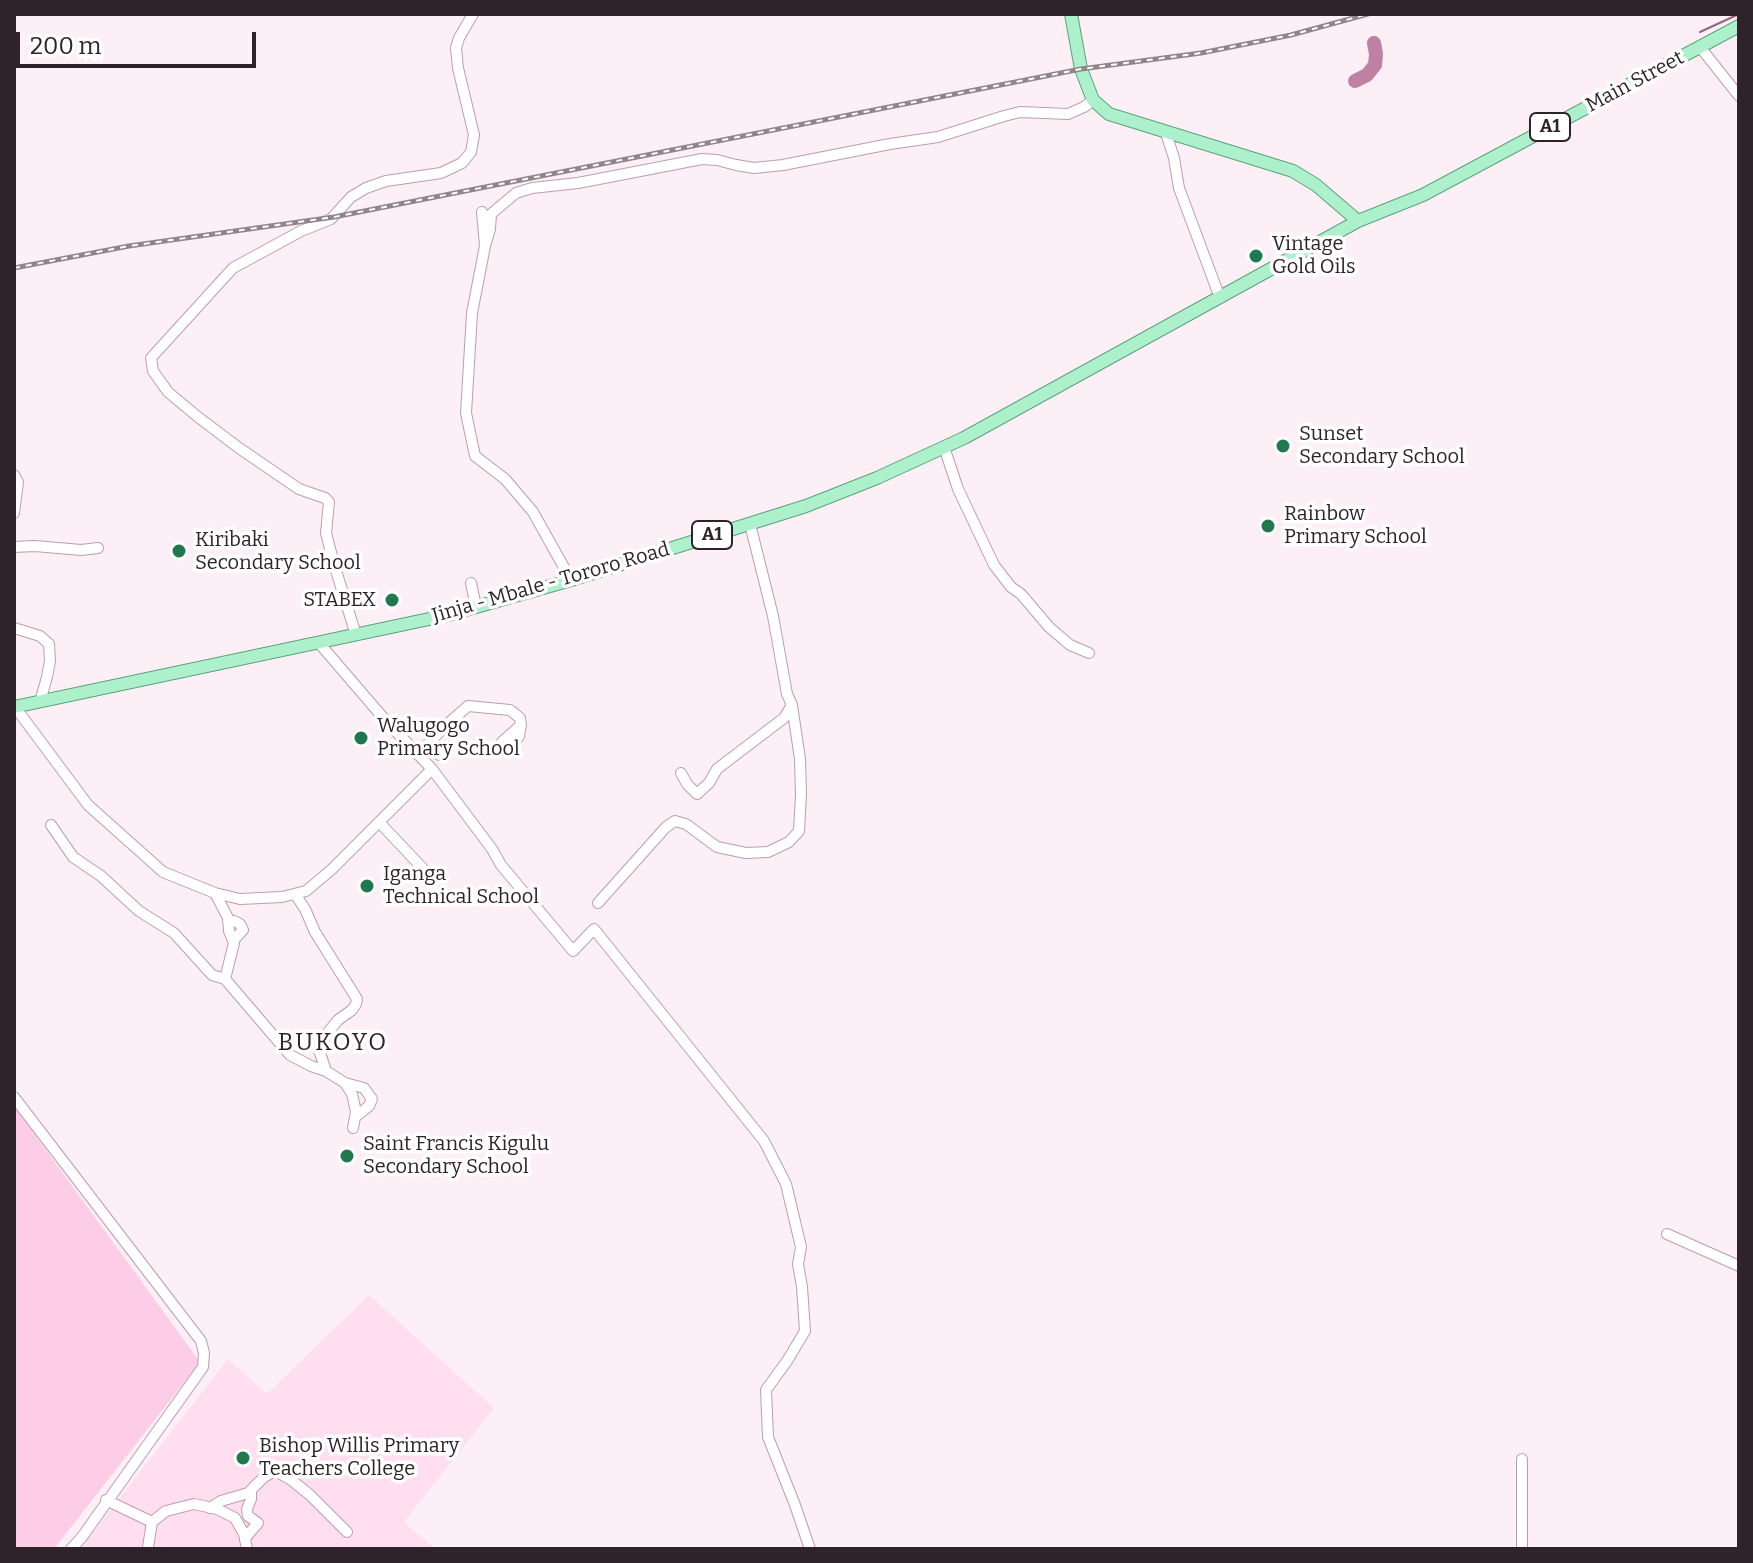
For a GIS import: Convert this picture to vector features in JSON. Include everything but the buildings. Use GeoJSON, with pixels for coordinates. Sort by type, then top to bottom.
{"type":"FeatureCollection","features":[{"type":"Feature","properties":{"kind":"main road"},"geometry":{"type":"LineString","coordinates":[[1071,14],[1081,69],[1093,100],[1109,114],[1293,171],[1316,185],[1358,221]]}},
{"type":"Feature","properties":{"kind":"main road","name":"Main Street"},"geometry":{"type":"LineString","coordinates":[[1358,221],[1423,195],[1739,26]]}},
{"type":"Feature","properties":{"kind":"main road","name":"Jinja - Mbale - Tororo Road"},"geometry":{"type":"LineString","coordinates":[[15,707],[476,607],[806,506],[964,438],[1358,221]]}},
{"type":"Feature","properties":{"kind":"street"},"geometry":{"type":"LineString","coordinates":[[356,635],[326,533],[329,502],[299,489],[198,417],[168,392],[153,371],[151,358],[233,268],[301,231],[331,219],[351,197],[366,188],[386,181],[441,173],[462,163],[471,152],[474,135],[456,48],[473,14]]}},
{"type":"Feature","properties":{"kind":"street"},"geometry":{"type":"LineString","coordinates":[[1700,47],[1739,96]]}},
{"type":"Feature","properties":{"kind":"street"},"geometry":{"type":"LineString","coordinates":[[571,580],[533,512],[505,479],[475,456],[466,398],[472,313],[491,214],[516,193],[532,188],[578,183],[702,159],[754,168],[783,165],[938,137],[1020,112],[1068,114],[1093,100]]}},
{"type":"Feature","properties":{"kind":"street"},"geometry":{"type":"LineString","coordinates":[[1166,133],[1179,188],[1220,298]]}},
{"type":"Feature","properties":{"kind":"street"},"geometry":{"type":"LineString","coordinates":[[482,212],[485,246]]}},
{"type":"Feature","properties":{"kind":"street"},"geometry":{"type":"LineString","coordinates":[[944,447],[958,489],[994,565],[1049,627],[1070,645],[1089,653]]}},
{"type":"Feature","properties":{"kind":"street"},"geometry":{"type":"LineString","coordinates":[[14,475],[18,482],[14,513]]}},
{"type":"Feature","properties":{"kind":"street"},"geometry":{"type":"LineString","coordinates":[[598,903],[666,827],[675,821],[686,824],[717,847],[746,853],[768,852],[789,842],[799,831],[800,759],[792,705],[750,524]]}},
{"type":"Feature","properties":{"kind":"street"},"geometry":{"type":"LineString","coordinates":[[14,547],[98,548]]}},
{"type":"Feature","properties":{"kind":"street"},"geometry":{"type":"LineString","coordinates":[[471,583],[476,607]]}},
{"type":"Feature","properties":{"kind":"street"},"geometry":{"type":"LineString","coordinates":[[14,628],[40,636],[49,644],[50,661],[40,702]]}},
{"type":"Feature","properties":{"kind":"street"},"geometry":{"type":"LineString","coordinates":[[319,643],[432,769],[501,865],[573,951],[594,929],[764,1141],[786,1184],[801,1247],[798,1264],[805,1331],[766,1390],[768,1437],[810,1549]]}},
{"type":"Feature","properties":{"kind":"street"},"geometry":{"type":"LineString","coordinates":[[681,773],[697,794],[709,783],[717,769],[784,718],[792,705]]}},
{"type":"Feature","properties":{"kind":"street"},"geometry":{"type":"LineString","coordinates":[[418,755],[468,706],[510,710],[520,718],[521,725]]}},
{"type":"Feature","properties":{"kind":"street"},"geometry":{"type":"LineString","coordinates":[[15,707],[88,805],[163,872],[215,893],[240,899],[282,897],[306,891],[432,769]]}},
{"type":"Feature","properties":{"kind":"street"},"geometry":{"type":"LineString","coordinates":[[427,745],[439,755]]}},
{"type":"Feature","properties":{"kind":"street"},"geometry":{"type":"LineString","coordinates":[[379,822],[430,876]]}},
{"type":"Feature","properties":{"kind":"street"},"geometry":{"type":"LineString","coordinates":[[51,825],[73,857],[101,876],[139,911],[174,933],[212,975],[225,979],[290,1055],[345,1083],[364,1088],[372,1099],[354,1122],[356,1112],[352,1094],[345,1083]]}},
{"type":"Feature","properties":{"kind":"street"},"geometry":{"type":"LineString","coordinates":[[215,893],[233,941],[225,979]]}},
{"type":"Feature","properties":{"kind":"street"},"geometry":{"type":"LineString","coordinates":[[295,894],[357,999],[352,1010],[338,1020],[325,1036],[319,1050],[326,1071]]}},
{"type":"Feature","properties":{"kind":"street"},"geometry":{"type":"LineString","coordinates":[[14,1097],[201,1341],[204,1353],[203,1367],[71,1549]]}},
{"type":"Feature","properties":{"kind":"street"},"geometry":{"type":"LineString","coordinates":[[1667,1234],[1739,1266]]}},
{"type":"Feature","properties":{"kind":"street"},"geometry":{"type":"LineString","coordinates":[[1522,1459],[1522,1549]]}},
{"type":"Feature","properties":{"kind":"street"},"geometry":{"type":"LineString","coordinates":[[210,1508],[251,1491],[264,1477],[277,1472],[310,1495],[347,1532]]}},
{"type":"Feature","properties":{"kind":"street"},"geometry":{"type":"LineString","coordinates":[[246,1544],[258,1523],[248,1516],[251,1491]]}},
{"type":"Feature","properties":{"kind":"street"},"geometry":{"type":"LineString","coordinates":[[106,1500],[152,1522]]}},
{"type":"Feature","properties":{"kind":"street"},"geometry":{"type":"LineString","coordinates":[[148,1547],[152,1522],[166,1511],[194,1504],[217,1509],[235,1518],[246,1544]]}},
{"type":"Feature","properties":{"kind":"shaded area"},"geometry":{"type":"Polygon","coordinates":[[[14,1106],[200,1362],[54,1549],[14,1549],[14,1106]]]}},
{"type":"Feature","properties":{"kind":"shaded area"},"geometry":{"type":"Polygon","coordinates":[[[369,1295],[494,1408],[404,1522],[435,1549],[80,1549],[228,1359],[267,1394],[369,1295]]]}},
{"type":"Feature","properties":{"kind":"waterway"},"geometry":{"type":"LineString","coordinates":[[1700,32],[1739,14]]}},
{"type":"Feature","properties":{"kind":"waterway"},"geometry":{"type":"LineString","coordinates":[[1355,81],[1367,75],[1375,65],[1374,43]]}},
{"type":"Feature","properties":{"kind":"railway"},"geometry":{"type":"LineString","coordinates":[[14,268],[129,246],[334,217],[1081,69],[1201,53],[1291,35],[1368,14]]}},
{"type":"Feature","properties":{"kind":"place","name":"Vintage Gold Oils"},"geometry":{"type":"Point","coordinates":[1256,256]}},
{"type":"Feature","properties":{"kind":"place","name":"Sunset Secondary School"},"geometry":{"type":"Point","coordinates":[1283,446]}},
{"type":"Feature","properties":{"kind":"place","name":"Rainbow Primary School"},"geometry":{"type":"Point","coordinates":[1268,526]}},
{"type":"Feature","properties":{"kind":"place","name":"Kiribaki Secondary School"},"geometry":{"type":"Point","coordinates":[179,551]}},
{"type":"Feature","properties":{"kind":"place","name":"STABEX"},"geometry":{"type":"Point","coordinates":[392,600]}},
{"type":"Feature","properties":{"kind":"place","name":"Walugogo Primary School"},"geometry":{"type":"Point","coordinates":[361,738]}},
{"type":"Feature","properties":{"kind":"place","name":"Iganga Technical School"},"geometry":{"type":"Point","coordinates":[367,886]}},
{"type":"Feature","properties":{"kind":"place","name":"Saint Francis Kigulu Secondary School"},"geometry":{"type":"Point","coordinates":[347,1156]}},
{"type":"Feature","properties":{"kind":"place","name":"Bishop Willis Primary Teachers College"},"geometry":{"type":"Point","coordinates":[243,1458]}},
{"type":"Feature","properties":{"kind":"district","name":"BUKOYO"},"geometry":{"type":"Point","coordinates":[333,1043]}}]}
